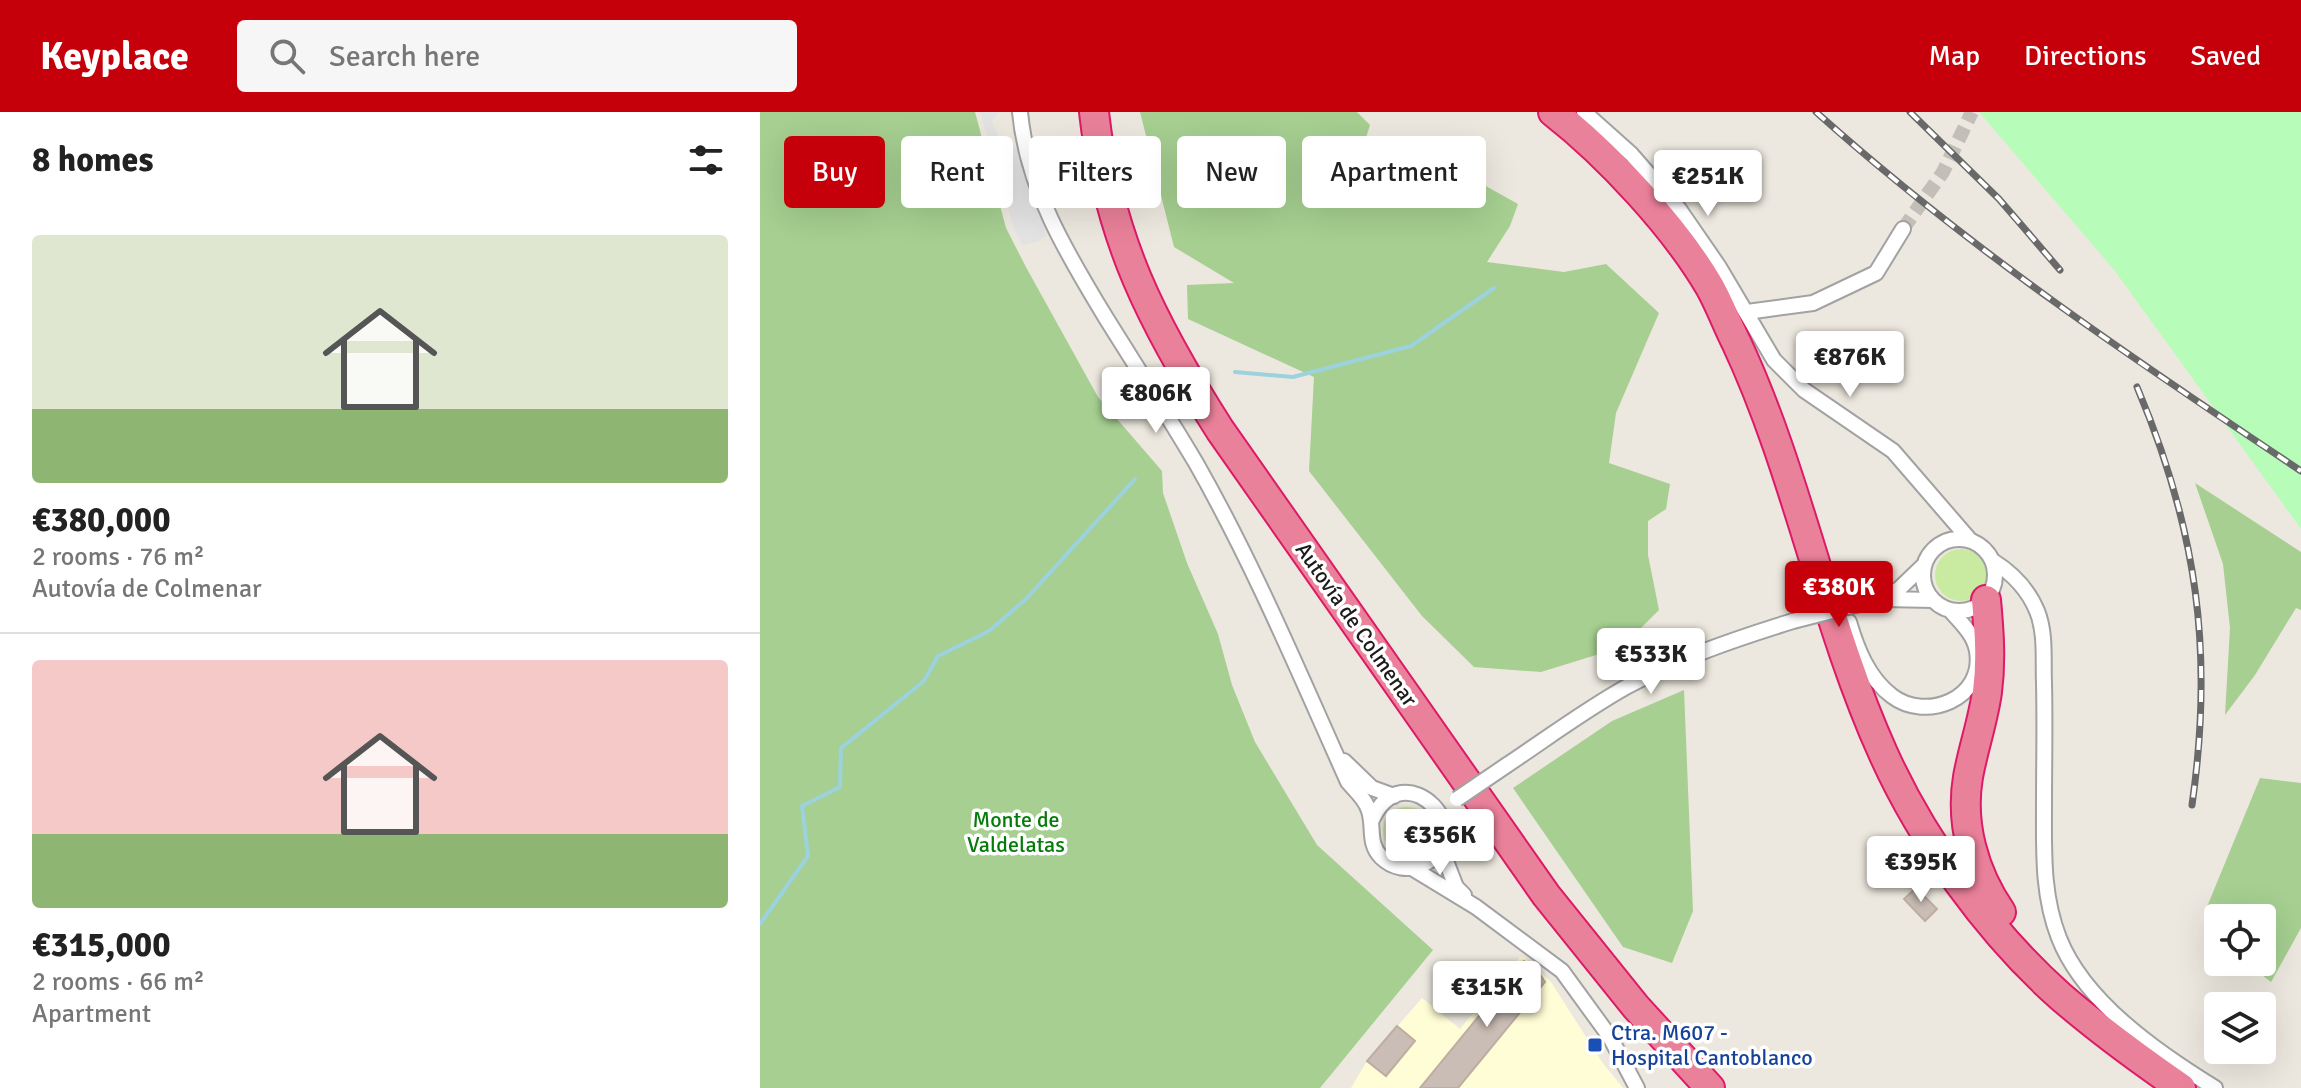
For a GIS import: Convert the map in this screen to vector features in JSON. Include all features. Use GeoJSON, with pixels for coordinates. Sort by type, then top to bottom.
{"type":"FeatureCollection","features":[{"type":"Feature","properties":{"kind":"highway","name":"Autovía de Colmenar"},"geometry":{"type":"LineString","coordinates":[[1094,112],[1114,220],[1137,283],[1175,360],[1220,430],[1546,895],[1636,1007],[1710,1088]]}},
{"type":"Feature","properties":{"kind":"highway"},"geometry":{"type":"LineString","coordinates":[[1553,112],[1619,173],[1659,217],[1710,288],[1755,383],[1777,440],[1860,697],[1883,754],[1907,801],[1957,880],[2029,965],[2087,1017],[2181,1088]]}},
{"type":"Feature","properties":{"kind":"highway"},"geometry":{"type":"LineString","coordinates":[[1986,600],[1991,650],[1986,695],[1968,779],[1965,807],[1968,834],[1981,880],[1999,910],[2062,979],[2087,1017]]}},
{"type":"Feature","properties":{"kind":"street"},"geometry":{"type":"LineString","coordinates":[[1020,112],[1038,194],[1073,264],[1195,462],[1242,548],[1348,782],[1368,807],[1370,834],[1379,856],[1400,868],[1412,868],[1434,857],[1444,839],[1444,820],[1457,799],[1624,688],[1704,650],[1793,621],[1875,600],[1899,589],[1924,565]]}},
{"type":"Feature","properties":{"kind":"street"},"geometry":{"type":"LineString","coordinates":[[1584,112],[1631,154],[1672,201],[1719,267],[1774,360],[1804,390],[1893,451],[1969,539],[1987,551],[1993,561],[2012,574],[2024,589],[2041,624],[2045,706],[2044,874],[2060,940],[2081,977],[2112,1014],[2215,1088]]}},
{"type":"Feature","properties":{"kind":"street"},"geometry":{"type":"LineString","coordinates":[[1747,312],[1813,303],[1876,273],[1903,229]]}},
{"type":"Feature","properties":{"kind":"street"},"geometry":{"type":"LineString","coordinates":[[1814,556],[1840,595],[1860,656],[1889,694],[1909,706],[1936,707],[1960,696],[1977,666],[1970,633],[1950,610],[1933,600],[1925,589],[1924,565],[1928,554],[1939,544],[1950,539],[1969,539]]}},
{"type":"Feature","properties":{"kind":"street"},"geometry":{"type":"LineString","coordinates":[[1950,610],[1962,612],[1986,600],[1995,581],[1993,561]]}},
{"type":"Feature","properties":{"kind":"street"},"geometry":{"type":"LineString","coordinates":[[1875,600],[1933,600]]}},
{"type":"Feature","properties":{"kind":"street"},"geometry":{"type":"LineString","coordinates":[[1333,748],[1354,773],[1372,788],[1394,796]]}},
{"type":"Feature","properties":{"kind":"street"},"geometry":{"type":"LineString","coordinates":[[1371,822],[1384,802],[1407,793],[1431,802],[1444,820]]}},
{"type":"Feature","properties":{"kind":"street"},"geometry":{"type":"LineString","coordinates":[[1431,802],[1457,799]]}},
{"type":"Feature","properties":{"kind":"street"},"geometry":{"type":"LineString","coordinates":[[1441,848],[1456,887],[1476,907]]}},
{"type":"Feature","properties":{"kind":"street"},"geometry":{"type":"LineString","coordinates":[[1412,868],[1476,907],[1562,971],[1610,1037],[1637,1088]]}},
{"type":"Feature","properties":{"kind":"shaded area"},"geometry":{"type":"Polygon","coordinates":[[[980,112],[999,112],[992,121],[999,136],[987,136],[980,112]]]}},
{"type":"Feature","properties":{"kind":"shaded area"},"geometry":{"type":"Polygon","coordinates":[[[1013,146],[1021,154],[1029,180],[1029,208],[1037,208],[1046,236],[1022,245],[1008,208],[1013,208],[1013,146]]]}},
{"type":"Feature","properties":{"kind":"shaded area"},"geometry":{"type":"Polygon","coordinates":[[[1520,957],[1551,982],[1602,1062],[1623,1088],[1351,1088],[1367,1061],[1422,998],[1460,1029],[1520,957]]]}},
{"type":"Feature","properties":{"kind":"green space","name":"Monte de Valdelatas"},"geometry":{"type":"Polygon","coordinates":[[[760,112],[975,112],[981,136],[901,136],[901,208],[1001,208],[1006,228],[1027,269],[1098,397],[1162,471],[1163,493],[1187,563],[1218,634],[1232,685],[1255,742],[1317,845],[1433,950],[1320,1088],[760,1088],[760,112]]]}},
{"type":"Feature","properties":{"kind":"green space"},"geometry":{"type":"Polygon","coordinates":[[[1140,112],[1357,112],[1370,125],[1366,136],[1302,136],[1302,208],[1486,208],[1486,186],[1518,204],[1510,226],[1487,262],[1564,272],[1606,264],[1659,313],[1616,413],[1609,463],[1670,484],[1666,509],[1648,521],[1648,555],[1659,610],[1622,647],[1541,672],[1474,667],[1422,616],[1309,471],[1314,377],[1188,319],[1187,285],[1234,283],[1174,247],[1161,195],[1161,136],[1146,136],[1140,112]]]}},
{"type":"Feature","properties":{"kind":"green space"},"geometry":{"type":"Polygon","coordinates":[[[1979,112],[2301,112],[2301,529],[2115,271],[1979,112]]]}},
{"type":"Feature","properties":{"kind":"green space"},"geometry":{"type":"Polygon","coordinates":[[[2195,483],[2301,552],[2301,610],[2296,608],[2255,675],[2225,715],[2230,628],[2223,564],[2195,483]]]}},
{"type":"Feature","properties":{"kind":"green space"},"geometry":{"type":"Polygon","coordinates":[[[1961,549],[1979,557],[1987,575],[1979,593],[1961,601],[1943,593],[1935,575],[1943,557],[1961,549]]]}},
{"type":"Feature","properties":{"kind":"green space"},"geometry":{"type":"Polygon","coordinates":[[[1684,690],[1693,911],[1672,963],[1623,947],[1513,788],[1612,721],[1684,690]]]}},
{"type":"Feature","properties":{"kind":"green space"},"geometry":{"type":"Polygon","coordinates":[[[2260,778],[2301,783],[2301,928],[2276,973],[2276,904],[2208,904],[2260,778]]]}},
{"type":"Feature","properties":{"kind":"green space"},"geometry":{"type":"Polygon","coordinates":[[[1407,807],[1424,814],[1431,831],[1424,848],[1407,855],[1390,848],[1383,831],[1390,814],[1407,807]]]}},
{"type":"Feature","properties":{"kind":"building"},"geometry":{"type":"Polygon","coordinates":[[[1916,888],[1937,909],[1925,921],[1904,899],[1916,888]]]}},
{"type":"Feature","properties":{"kind":"building"},"geometry":{"type":"Polygon","coordinates":[[[1524,961],[1545,982],[1458,1088],[1420,1088],[1524,961]]]}},
{"type":"Feature","properties":{"kind":"building"},"geometry":{"type":"Polygon","coordinates":[[[1397,1026],[1415,1041],[1386,1076],[1367,1061],[1397,1026]]]}},
{"type":"Feature","properties":{"kind":"waterway"},"geometry":{"type":"LineString","coordinates":[[1235,372],[1293,377],[1411,346],[1494,288]]}},
{"type":"Feature","properties":{"kind":"waterway"},"geometry":{"type":"LineString","coordinates":[[760,924],[808,856],[802,806],[840,787],[841,748],[924,681],[938,656],[989,631],[1026,599],[1135,479]]}},
{"type":"Feature","properties":{"kind":"tunnel"},"geometry":{"type":"LineString","coordinates":[[1903,229],[1943,172],[1972,112]]}},
{"type":"Feature","properties":{"kind":"railway"},"geometry":{"type":"LineString","coordinates":[[1816,112],[1992,256],[2114,344],[2301,471]]}},
{"type":"Feature","properties":{"kind":"railway"},"geometry":{"type":"LineString","coordinates":[[1910,112],[1999,199],[2060,270]]}},
{"type":"Feature","properties":{"kind":"railway"},"geometry":{"type":"LineString","coordinates":[[2137,387],[2174,491],[2187,541],[2195,592],[2201,695],[2192,805]]}},
{"type":"Feature","properties":{"kind":"place","name":"Ctra. M607 - Hospital Cantoblanco"},"geometry":{"type":"Point","coordinates":[1595,1045]}}]}
